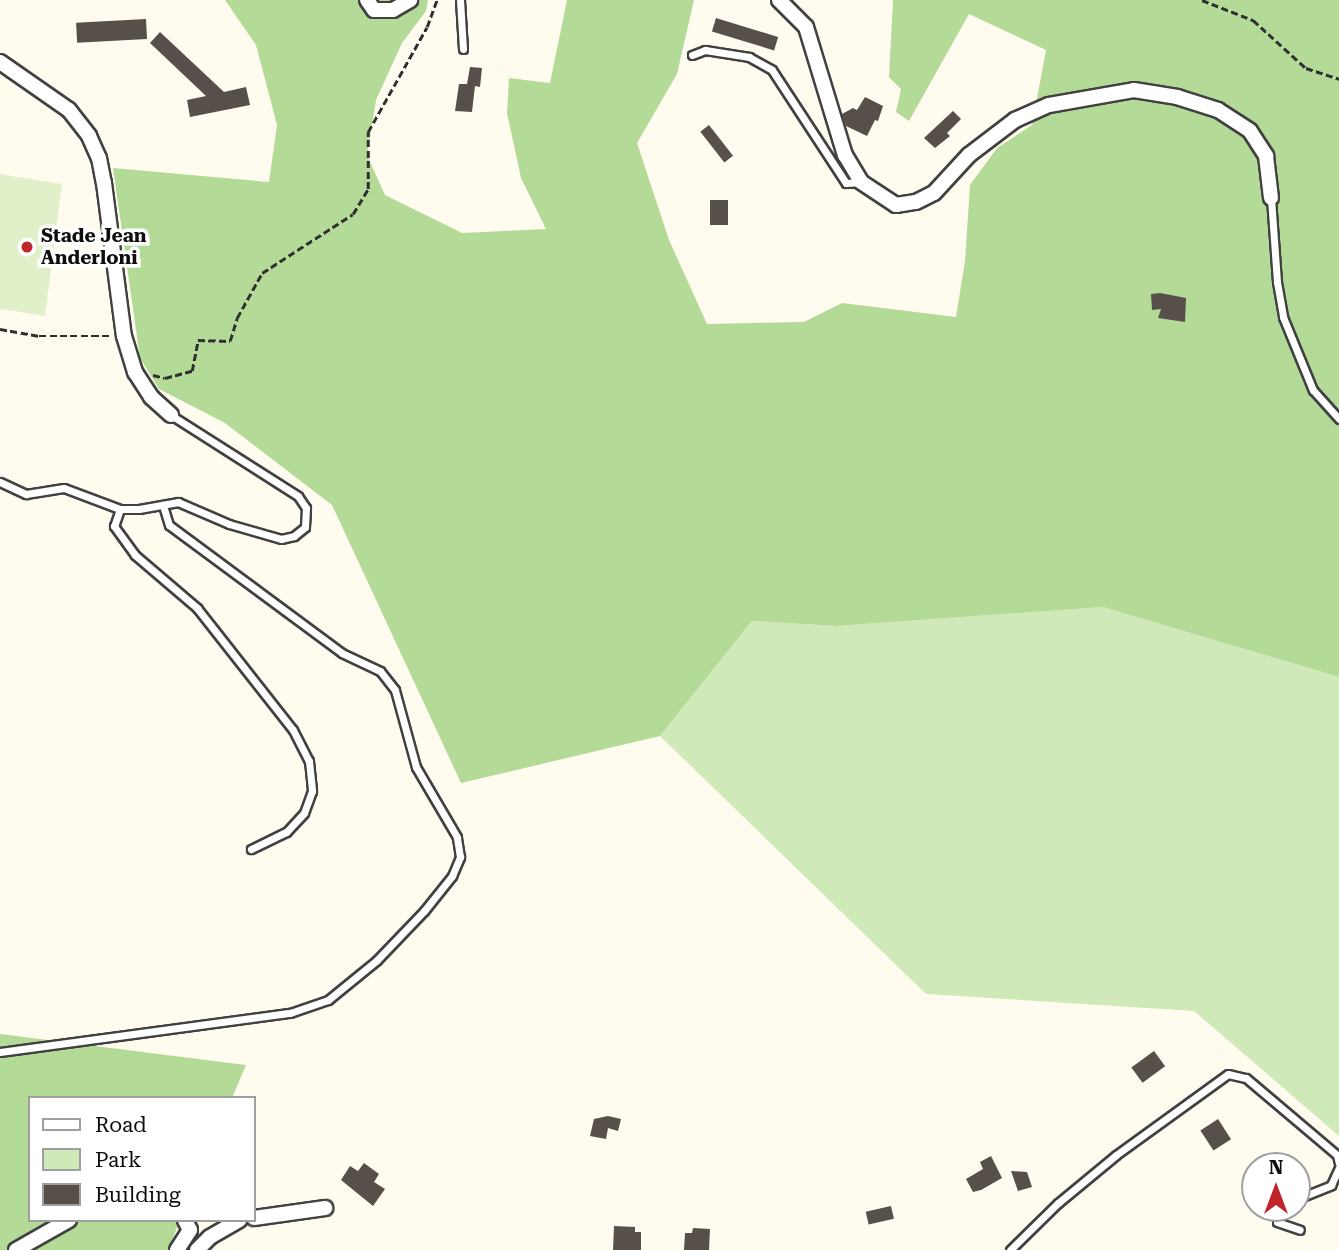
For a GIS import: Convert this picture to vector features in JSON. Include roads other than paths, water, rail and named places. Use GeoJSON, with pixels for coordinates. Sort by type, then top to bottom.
{"type":"FeatureCollection","features":[{"type":"Feature","properties":{"kind":"street"},"geometry":{"type":"LineString","coordinates":[[367,0],[374,10],[393,10],[410,0]]}},
{"type":"Feature","properties":{"kind":"street"},"geometry":{"type":"LineString","coordinates":[[779,0],[806,27],[832,121],[845,155],[861,182],[896,205],[916,202],[934,193],[969,155],[1015,120],[1049,105],[1135,90],[1177,97],[1218,110],[1250,131],[1266,156],[1271,198]]}},
{"type":"Feature","properties":{"kind":"street"},"geometry":{"type":"LineString","coordinates":[[0,62],[69,110],[89,136],[99,158],[124,336],[134,368],[151,397],[171,415]]}},
{"type":"Feature","properties":{"kind":"street"},"geometry":{"type":"LineString","coordinates":[[256,1218],[325,1208]]}},
{"type":"Feature","properties":{"kind":"street"},"geometry":{"type":"LineString","coordinates":[[16,1250],[65,1222]]}},
{"type":"Feature","properties":{"kind":"street"},"geometry":{"type":"LineString","coordinates":[[177,1250],[188,1237],[190,1230],[186,1222]]}},
{"type":"Feature","properties":{"kind":"street"},"geometry":{"type":"LineString","coordinates":[[197,1250],[210,1237],[236,1222]]}},
{"type":"Feature","properties":{"kind":"lane"},"geometry":{"type":"LineString","coordinates":[[460,0],[463,49]]}},
{"type":"Feature","properties":{"kind":"lane"},"geometry":{"type":"LineString","coordinates":[[692,55],[705,50],[749,57],[772,70],[846,183],[861,182]]}},
{"type":"Feature","properties":{"kind":"lane"},"geometry":{"type":"LineString","coordinates":[[1271,198],[1277,282],[1283,317],[1314,390],[1339,419]]}},
{"type":"Feature","properties":{"kind":"lane"},"geometry":{"type":"LineString","coordinates":[[0,482],[26,494],[64,488],[120,509],[178,502],[229,524],[281,539],[293,536],[304,527],[306,508],[298,496],[171,415]]}},
{"type":"Feature","properties":{"kind":"lane"},"geometry":{"type":"LineString","coordinates":[[0,1052],[290,1013],[328,1000],[377,960],[424,911],[452,876],[460,857],[457,837],[416,767],[395,690],[388,680],[380,671],[342,653],[169,525],[163,505]]}},
{"type":"Feature","properties":{"kind":"lane"},"geometry":{"type":"LineString","coordinates":[[120,509],[114,527],[135,555],[197,608],[293,730],[309,761],[312,791],[304,813],[286,832],[251,849]]}},
{"type":"Feature","properties":{"kind":"lane"},"geometry":{"type":"LineString","coordinates":[[1010,1250],[1058,1203],[1116,1155],[1228,1074],[1247,1078],[1337,1155],[1339,1166],[1331,1185],[1311,1193]]}},
{"type":"Feature","properties":{"kind":"lane"},"geometry":{"type":"LineString","coordinates":[[1277,1222],[1300,1230]]}},
{"type":"Feature","properties":{"kind":"place","name":"Stade Jean Anderloni"},"geometry":{"type":"Point","coordinates":[27,247]}}]}
